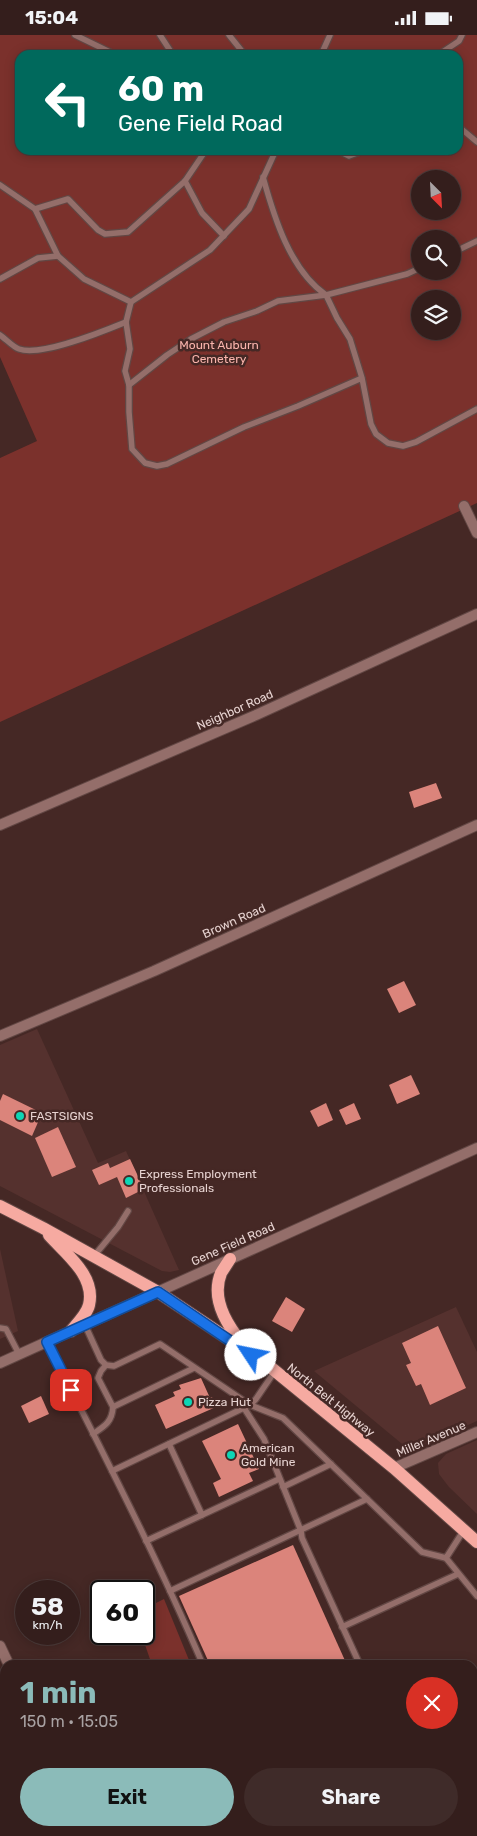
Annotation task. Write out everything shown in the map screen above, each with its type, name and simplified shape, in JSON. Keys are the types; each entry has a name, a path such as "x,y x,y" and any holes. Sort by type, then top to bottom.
{"main road":[{"name":"North Belt Highway","path":"0,1206 158,1292 275,1371 394,1469 477,1542"},
{"path":"43,1228 76,1263 84,1276 89,1291 89,1306 71,1331"},
{"path":"230,1259 221,1273 219,1299 229,1328 251,1355"}],"street":[{"path":"464,505 477,533"},
{"name":"Neighbor Road","path":"0,825 256,715 477,614"},
{"name":"Brown Road","path":"0,1036 154,971 477,825"},
{"name":"Gene Field Road","path":"0,1363 477,1148"},
{"name":"Miller Avenue","path":"394,1469 477,1433"},
{"path":"0,1646 7,1660"}],"lane":[{"path":"75,35 106,50"},
{"path":"160,35 170,50"},
{"path":"229,35 241,50"},
{"path":"323,50 330,35"},
{"path":"446,50 459,41 462,35"},
{"path":"463,130 477,142"},
{"path":"35,209 68,199 104,234 128,232 185,181 203,155"},
{"path":"274,155 249,209 224,236 210,250 131,302 126,322 130,349 125,371 129,385 132,449 145,463 157,466 244,427 362,378"},
{"path":"263,177 275,220 295,258 314,287 326,295 336,318 350,339 362,378 371,424 376,434 388,443 403,446 416,442 477,409"},
{"path":"185,181 202,213 224,236"},
{"path":"0,185 35,209 58,256 84,279 131,302"},
{"path":"461,249 477,241"},
{"path":"0,279 38,258 58,256"},
{"path":"129,385 175,349 224,322 257,311 278,301 326,295 411,272"},
{"path":"0,335 20,349 35,349 66,344 93,336 126,322"},
{"path":"94,1256 128,1211"},
{"path":"85,1325 100,1360 106,1365 114,1366 160,1344 247,1407 283,1418 422,1552 446,1558 477,1596"},
{"path":"0,1328 6,1329 19,1354"},
{"path":"47,1342 146,1541 201,1660"},
{"path":"93,1434 106,1425 112,1417 112,1407 98,1378 100,1371 106,1365"},
{"path":"112,1407 194,1367"},
{"path":"112,1471 247,1407 256,1399 275,1371"},
{"path":"247,1407 264,1439 301,1531 302,1538 358,1660"},
{"path":"169,1445 202,1515"},
{"path":"283,1487 331,1465"},
{"path":"146,1541 279,1479"},
{"path":"170,1591 367,1499"},
{"path":"446,1558 464,1530"},
{"path":"342,1627 458,1574"}],"shaded area":[{"path":"37,1029 98,1163 126,1151 179,1270 162,1271 0,1186 0,1045"},
{"path":"0,1249 18,1331 0,1339"},
{"path":"456,1307 477,1352 477,1421 416,1448 407,1448 314,1371"},
{"path":"477,1440 477,1514 449,1487 439,1474 438,1463 446,1454"}],"green space":[{"name":"Mount Auburn Cemetery","path":"0,35 477,35 477,503 0,722 0,458 37,441 0,357"},
{"path":"164,1599 189,1660 150,1660 145,1645 155,1645 155,1604"}],"building":[{"path":"436,783 442,798 414,808 409,792"},
{"path":"404,981 416,1005 399,1013 387,989"},
{"path":"411,1075 420,1094 397,1104 389,1085"},
{"name":"FASTSIGNS","path":"3,1094 42,1113 32,1136 0,1120 0,1101"},
{"path":"326,1103 333,1120 318,1127 310,1111"},
{"path":"354,1103 361,1119 346,1125 339,1110"},
{"path":"58,1127 76,1167 52,1177 35,1138"},
{"name":"Express Employment Professionals","path":"130,1159 144,1189 126,1198 117,1177 99,1185 92,1170 108,1163 110,1168"},
{"path":"286,1297 305,1309 292,1332 272,1321"},
{"path":"438,1326 466,1388 430,1405 421,1384 416,1386 406,1365 411,1363 402,1343"},
{"name":"Pizza Hut","path":"201,1378 216,1407 166,1429 155,1405 175,1396 173,1392 181,1389 179,1385"},
{"path":"41,1396 49,1414 29,1423 21,1406"},
{"name":"American Gold Mine","path":"238,1424 259,1469 249,1473 253,1481 219,1497 213,1483 221,1479 202,1441"},
{"path":"293,1545 345,1660 208,1660 179,1596"}],"place":[{"name":"FASTSIGNS","path":"20,1116"},
{"name":"Express Employment Professionals","path":"129,1181"},
{"name":"Pizza Hut","path":"188,1402"},
{"name":"American Gold Mine","path":"231,1455"}],"route":[{"path":"71,1390 47,1342 158,1292 251,1355"}]}
